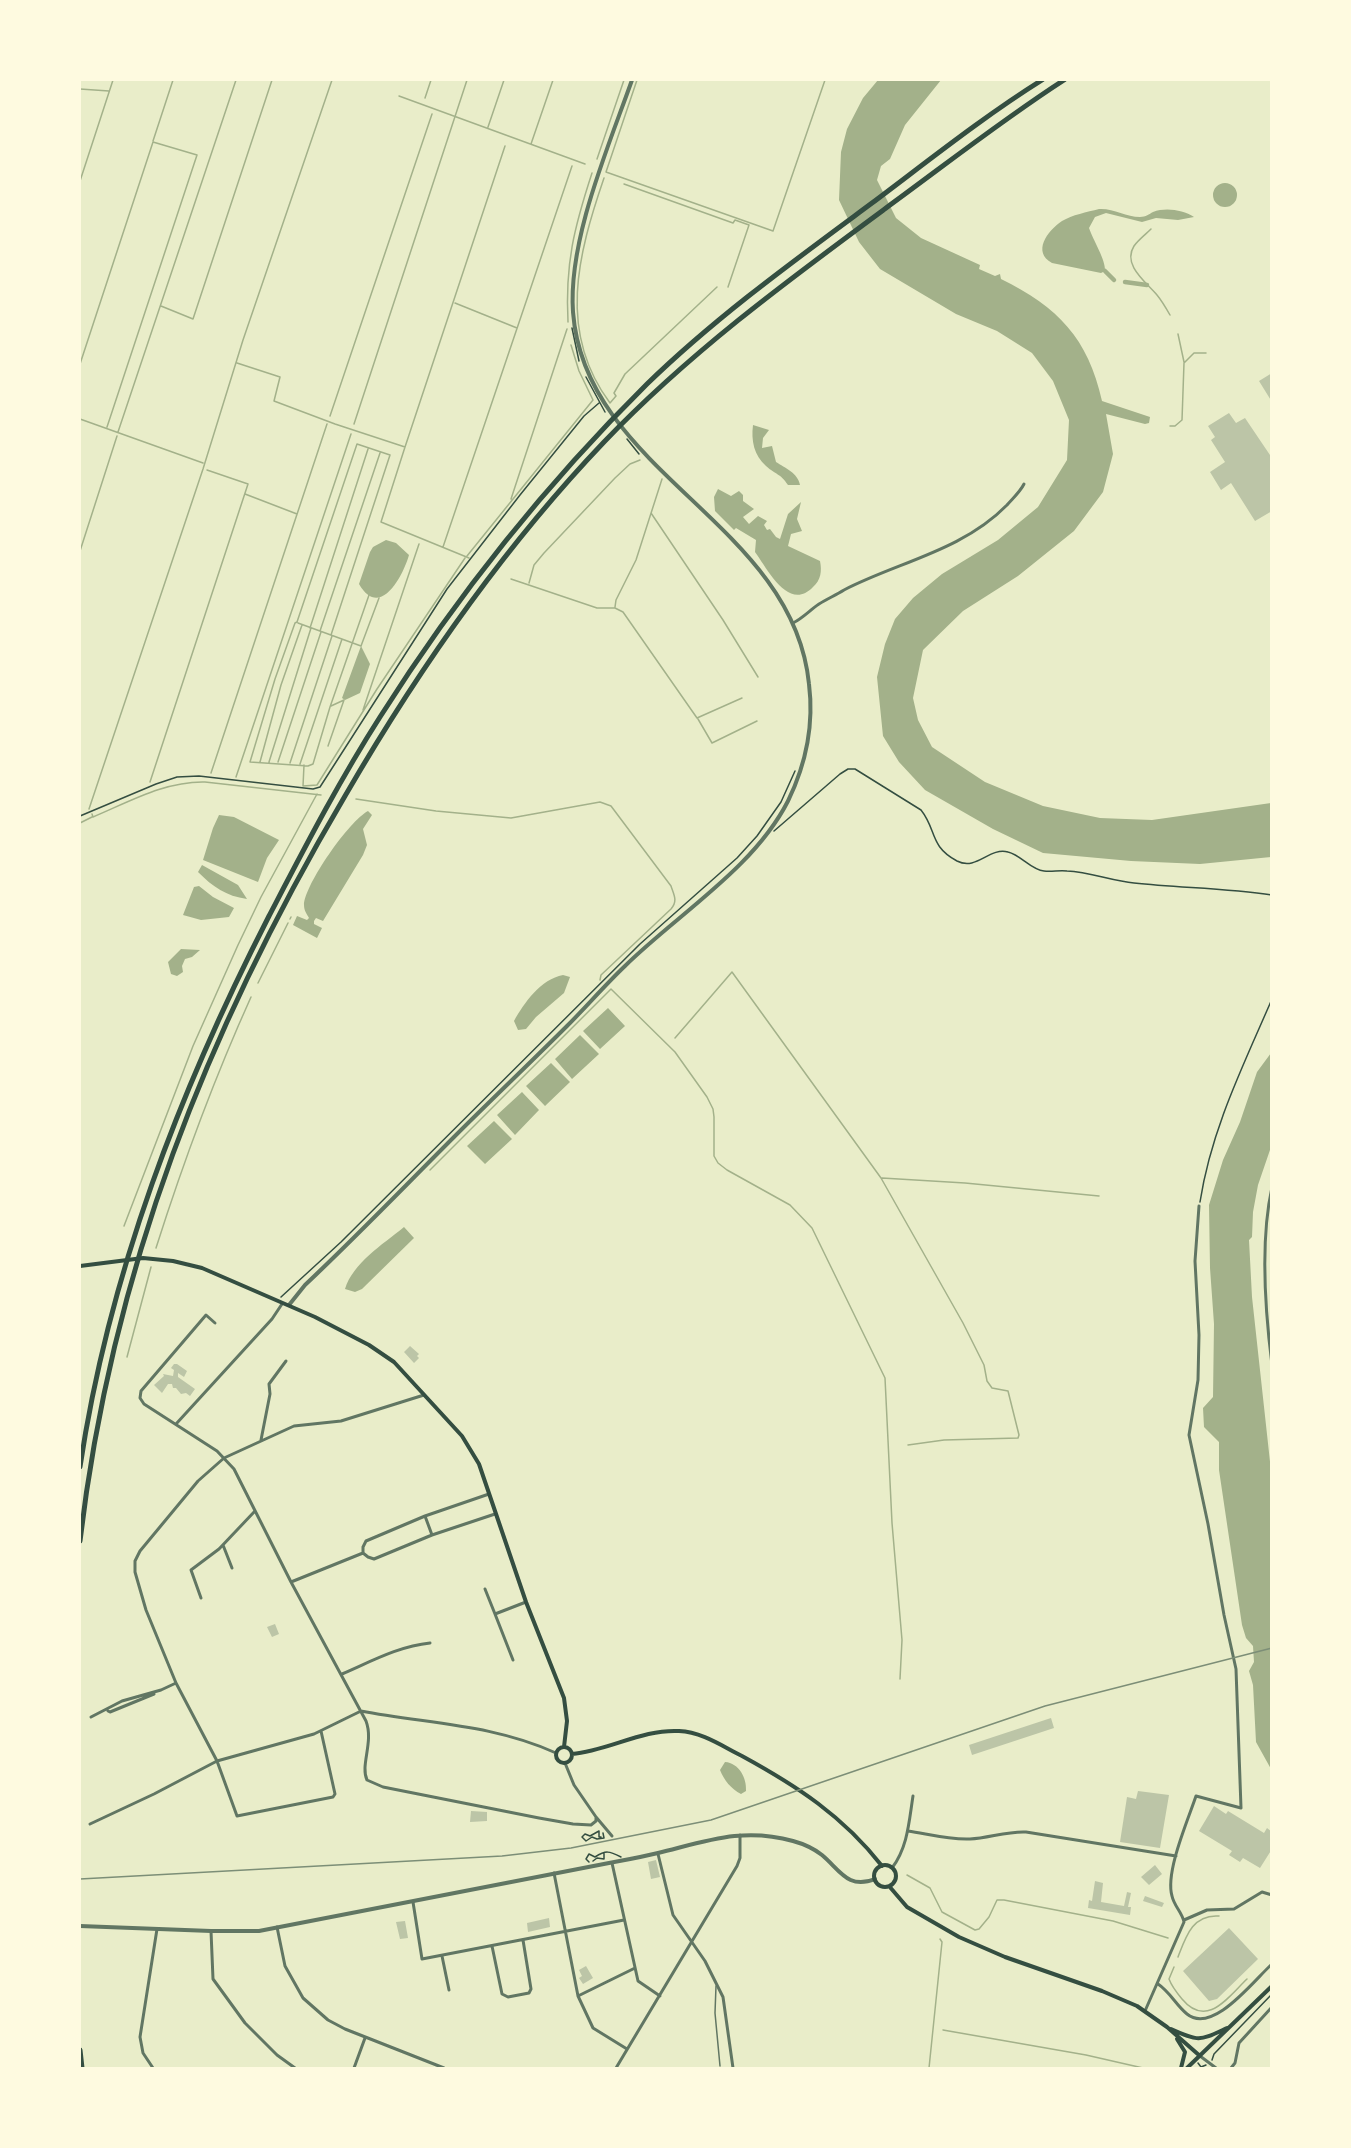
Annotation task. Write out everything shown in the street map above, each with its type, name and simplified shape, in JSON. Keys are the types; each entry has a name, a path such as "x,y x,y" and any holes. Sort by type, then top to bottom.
{"highway":[{"path":"80,1467 104,1343 125,1264 166,1144 237,980 307,843 356,757 406,677 471,586 533,509 599,433 650,381 721,319 971,129 1042,80"},
{"path":"80,1541 99,1419 116,1337 134,1267 169,1160 206,1066 267,938 329,822 389,722 518,539 606,440 675,373 745,314 987,132 1064,80"},
{"path":"80,2050 82,2068"}],"main road":[{"path":"80,1266 135,1258 173,1261 202,1268 281,1301 394,1362 469,1446 479,1464 526,1602 564,1698 567,1721 564,1748"},
{"path":"572,1754 601,1750 657,1732 678,1731 707,1738 778,1776 811,1797 860,1839 882,1866"},
{"path":"564,1748 572,1754 570,1760 565,1763 558,1761 556,1754 559,1749 564,1748"},
{"path":"889,1886 896,1877 892,1868 882,1866 876,1871 875,1879 880,1885 889,1886 907,1907 959,1937 1005,1957 1102,1991 1145,2011 1200,2056"},
{"path":"1187,2068 1272,1986"},
{"path":"1167,2027 1194,2039 1200,2039 1231,2026"},
{"path":"1167,2027 1185,2052 1181,2068"}],"street":[{"path":"289,1305 305,1285 569,1024 622,968 734,869 767,833 786,805 796,781 809,733 811,695 802,646 793,623 772,585 754,561 629,437 603,401 583,357 573,314 577,254 589,208 632,80"},
{"path":"793,623 819,604 846,589 941,549 973,532 1003,509 1024,484"},
{"path":"1272,1187 1266,1229 1267,1308 1272,1365"},
{"path":"1184,1920 1171,1896 1176,1856 1197,1796 1241,1808 1236,1669 1189,1435 1198,1380 1199,1335 1195,1262 1199,1206"},
{"path":"1266,1229 1272,1230"},
{"path":"176,1424 272,1319 281,1301"},
{"path":"215,1323 206,1316 139,1396 144,1404 224,1458 234,1469 291,1582 361,1711 370,1734 364,1773 367,1780 371,1784 573,1824 589,1826 595,1817"},
{"path":"261,1440 270,1394 269,1384 280,1372 285,1361"},
{"path":"321,1731 335,1794 333,1797 237,1816 217,1761 176,1683 146,1610 136,1576 135,1561 140,1551 198,1481 224,1458 294,1426 341,1421 424,1395"},
{"path":"363,1553 366,1541 425,1516 489,1494"},
{"path":"201,1598 191,1570 223,1545 255,1511"},
{"path":"363,1553 374,1559 432,1535 495,1514"},
{"path":"425,1516 432,1535"},
{"path":"223,1545 232,1568"},
{"path":"291,1582 363,1553"},
{"path":"485,1589 513,1659"},
{"path":"495,1614 526,1602"},
{"path":"342,1674 400,1649 415,1644 430,1643"},
{"path":"107,1710 110,1712 118,1710 176,1683"},
{"path":"91,1717 122,1701 161,1690"},
{"path":"90,1824 217,1761 321,1731 361,1711 491,1731 524,1740 556,1754"},
{"path":"565,1763 574,1785 595,1817 612,1836"},
{"path":"892,1868 902,1854 913,1796"},
{"path":"908,1831 962,1839 1007,1832 1026,1832 1176,1856"},
{"path":"616,2068 737,1866 740,1858 740,1835"},
{"path":"80,1926 253,1931 612,1863 709,1839 740,1835 773,1836 802,1844 820,1854 850,1880 861,1883 875,1879"},
{"path":"657,1853 673,1916 693,1941 725,2001 733,2068"},
{"path":"612,1863 639,1982 660,1996"},
{"path":"554,1874 578,1996 595,2030 627,2049"},
{"path":"1145,2011 1184,1920 1207,1910 1233,1910 1262,1892 1272,1895"},
{"path":"412,1902 422,1959 624,1920"},
{"path":"278,1927 285,1966 303,1998 328,2020 365,2038 444,2068"},
{"path":"153,2068 142,2053 140,2037 157,1929"},
{"path":"211,1931 213,1979 246,2023 278,2055 295,2068"},
{"path":"492,1946 502,1994 508,1997 529,1993 531,1989 522,1940"},
{"path":"442,1955 449,1990"},
{"path":"1158,1984 1166,1989 1188,2014 1207,2019 1219,2014 1272,1964"},
{"path":"578,1996 635,1968"},
{"path":"1231,2068 1235,2063 1239,2043 1272,2007"},
{"path":"354,2068 365,2038"},
{"path":"1200,2056 1216,2068"}],"lane":[{"path":"715,1979 720,2066"}],"path":[{"path":"571,321 581,365"},
{"path":"584,373 606,412"},
{"path":"80,816 177,777 199,776 313,789 320,787 447,589 584,416 599,403"},
{"path":"624,436 644,458"},
{"path":"767,833 775,831 840,774 848,769 855,769 921,810 928,819 930,831 939,846 946,854 969,865 996,852 1007,852 1043,872 1067,870 1119,882 1272,895"},
{"path":"281,1301 640,944 737,858 757,836 781,802 795,771"},
{"path":"1199,1206 1207,1164 1226,1103 1272,999"},
{"path":"599,1831 599,1838 603,1838 597,1839 592,1837 586,1841 582,1837 585,1834 590,1836 599,1831"},
{"path":"604,1853 602,1860 594,1858 590,1862 586,1859 589,1854 595,1857 607,1851 627,1860"},
{"path":"1209,2063 1214,2054 1272,1994"}],"shaded area":[{"path":"878,80 941,80 905,125 890,159 881,166 877,180 896,218 921,238 980,265 979,269 995,276 1000,274 1001,279 1039,301 1068,327 1079,342 1096,379 1102,401 1150,417 1149,423 1145,424 1106,414 1113,454 1103,492 1074,531 1018,576 963,611 923,650 913,698 918,720 932,747 985,782 1043,806 1100,818 1152,820 1271,803 1271,857 1200,864 1131,861 1043,853 993,829 925,790 899,762 883,736 877,677 885,644 895,619 913,598 942,574 998,540 1038,507 1067,460 1069,420 1053,381 1032,353 997,331 956,314 880,269 859,242 839,200 841,152 847,129 863,98"},
{"path":"1225,183 1230,184 1236,190 1236,200 1230,206 1225,207 1220,206 1214,200 1213,195 1214,190 1220,184"},
{"path":"1099,209 1140,217 1158,210 1169,210 1180,211 1194,217 1178,220 1156,218 1142,222 1106,213 1095,217 1089,228 1105,266 1105,271 1101,273 1052,263 1046,258 1042,248 1047,236 1056,225 1070,217"},
{"path":"753,425 769,430 763,438 762,448 772,446 776,462 794,474 800,485 788,485 783,478 762,462 754,447"},
{"path":"718,489 731,496 739,491 743,495 743,501 754,509 743,517 749,524 758,516 767,521 764,525 767,530 770,529 780,539 788,514 801,502 797,519 802,531 791,534 788,546 820,561 820,575 813,587 796,595 780,586 755,552 756,540 736,528 734,530 715,511 714,497"},
{"path":"386,540 396,543 409,555 402,573 390,591 375,598 367,594 359,584 373,547"},
{"path":"361,646 370,664 360,693 345,700 342,698"},
{"path":"368,811 372,815 363,829 367,845 363,855 323,921 316,918 314,921 314,924 322,928 317,938 293,925 297,916 307,920 309,918 304,905 312,883 329,854 350,827"},
{"path":"219,815 234,817 279,840 267,858 258,882 203,860"},
{"path":"202,865 238,885 247,899 233,896 215,886 198,872"},
{"path":"199,886 213,897 234,908 229,917 201,920 183,915 194,887"},
{"path":"181,949 200,950 192,957 185,959 182,966 183,972 177,976 171,974 168,962"},
{"path":"563,975 570,977 564,993 536,1017 526,1029 518,1030 514,1021 528,1000 547,981"},
{"path":"608,1008 625,1026 600,1049 583,1031"},
{"path":"580,1035 599,1054 572,1079 555,1059"},
{"path":"1271,1053 1271,1147 1258,1185 1253,1212 1252,1237 1249,1240 1252,1297 1272,1480 1271,1769 1256,1742 1253,1685 1249,1671 1254,1662 1253,1646 1246,1638 1242,1625 1219,1470 1219,1442 1204,1427 1203,1408 1213,1397 1214,1324 1209,1205 1223,1160 1240,1122 1257,1072"},
{"path":"551,1063 570,1082 545,1106 526,1086"},
{"path":"522,1092 539,1110 515,1135 497,1115"},
{"path":"494,1121 512,1139 485,1164 467,1146"},
{"path":"404,1227 414,1238 362,1289 355,1292 345,1289 361,1263"},
{"path":"725,1762 734,1765 741,1772 746,1791 741,1794 726,1781 720,1770"}],"building":[{"path":"1272,373 1272,402 1259,381"},
{"path":"1229,413 1236,423 1245,418 1272,458 1272,511 1255,521 1231,483 1221,490 1210,472 1225,462 1211,440 1215,437 1208,426"},
{"path":"410,1346 419,1354 417,1356 419,1358 414,1363 404,1352"},
{"path":"174,1364 187,1371 184,1377 178,1373 178,1377 195,1389 190,1396 186,1393 181,1394 173,1388 172,1384 168,1384 162,1393 154,1385 164,1376 163,1374 173,1376 174,1370 171,1368"},
{"path":"275,1624 279,1634 272,1637 267,1627"},
{"path":"1051,1718 1054,1728 972,1755 969,1745"},
{"path":"1138,1791 1169,1795 1160,1848 1120,1842 1127,1797 1136,1799"},
{"path":"1214,1806 1226,1814 1228,1811 1264,1833 1267,1828 1272,1832 1272,1849 1260,1868 1243,1858 1240,1862 1229,1855 1232,1851 1199,1831"},
{"path":"471,1811 487,1812 487,1821 470,1822"},
{"path":"656,1860 660,1877 651,1879 648,1862"},
{"path":"1155,1865 1162,1874 1149,1885 1141,1877"},
{"path":"1095,1881 1103,1883 1101,1902 1124,1906 1127,1892 1131,1893 1128,1907 1131,1907 1130,1915 1088,1908 1089,1900 1092,1901"},
{"path":"1145,1896 1164,1903 1162,1907 1143,1901"},
{"path":"549,1918 550,1927 528,1932 527,1923"},
{"path":"405,1921 408,1938 400,1939 396,1922"},
{"path":"1229,1928 1258,1959 1217,1999 1209,2001 1183,1971"},
{"path":"586,1966 593,1978 583,1984 579,1978 582,1976 579,1970"}],"waterway":[{"path":"80,181 113,80"},
{"path":"153,141 173,80"},
{"path":"118,432 236,80"},
{"path":"161,306 193,319 272,80"},
{"path":"89,809 203,469 243,340 332,80"},
{"path":"425,98 431,80"},
{"path":"354,424 467,80"},
{"path":"488,127 504,80"},
{"path":"531,144 553,80"},
{"path":"597,159 624,80"},
{"path":"637,80 606,172 773,231 825,80"},
{"path":"80,89 109,91"},
{"path":"399,96 585,164"},
{"path":"330,416 432,114"},
{"path":"80,364 153,142 197,155 107,427"},
{"path":"405,447 505,146"},
{"path":"443,547 572,166"},
{"path":"568,322 567,301 572,246 592,173"},
{"path":"604,178 580,264 577,292 578,321 583,349 593,376 610,403 616,396 614,393 625,374 717,287"},
{"path":"624,184 733,223 735,220 749,225 728,287"},
{"path":"1151,229 1134,246 1131,260 1137,273 1159,297 1170,315"},
{"path":"1105,271 1114,280"},
{"path":"1125,282 1147,285"},
{"path":"455,303 517,328"},
{"path":"511,499 567,329"},
{"path":"1178,334 1184,362"},
{"path":"467,556 593,400 579,371 571,345"},
{"path":"1170,426 1175,426 1182,420 1184,363 1194,353 1206,353"},
{"path":"237,363 280,377 274,401 405,447 381,522 469,558"},
{"path":"80,419 203,463"},
{"path":"211,773 327,424"},
{"path":"236,777 351,434"},
{"path":"80,551 117,436"},
{"path":"331,635 390,455 357,444 297,622 275,679 250,762 308,766 313,764 369,595"},
{"path":"310,628 368,449"},
{"path":"320,631 380,453"},
{"path":"529,583 534,565 544,553 615,478 630,464 640,460"},
{"path":"150,782 248,484 207,470"},
{"path":"615,607 616,600 636,560 662,479"},
{"path":"245,494 297,514"},
{"path":"651,513 723,620 758,677"},
{"path":"363,710 419,544"},
{"path":"304,765 303,786 317,785 377,689 465,558"},
{"path":"511,579 597,608 615,608 623,612 697,718 742,698"},
{"path":"298,623 361,646 379,598"},
{"path":"260,762 281,685 302,625"},
{"path":"269,762 311,628"},
{"path":"278,762 321,632"},
{"path":"290,763 332,636"},
{"path":"300,764 342,639"},
{"path":"328,746 344,700 331,706"},
{"path":"698,719 712,743 757,721"},
{"path":"92,814 93,817 161,789 190,783 205,782 321,795"},
{"path":"124,1226 193,1046 238,945 261,897 317,794"},
{"path":"356,799 436,811 511,818 600,802 611,806 671,886 675,901 671,909 601,975 600,980"},
{"path":"80,823 92,817"},
{"path":"258,983 288,923"},
{"path":"675,1038 732,972 881,1178 963,1323 984,1365 987,1381 992,1388 1008,1391 1018,1438 944,1440 908,1445"},
{"path":"430,1170 611,989 675,1052 713,1109 714,1156 718,1163 790,1205 812,1228 885,1378 892,1523 902,1640 900,1679"},
{"path":"156,1248 200,1121 251,997"},
{"path":"882,1178 965,1183 1099,1196"},
{"path":"127,1357 151,1267"},
{"path":"907,1875 930,1888 942,1912 975,1930 979,1929 989,1917 997,1900 1004,1900 1113,1921 1168,1938"},
{"path":"1178,1957 1192,1928 1203,1919 1219,1916"},
{"path":"929,2068 942,1942 940,1939"},
{"path":"1174,1967 1169,1979 1173,1987 1182,1999 1200,2011 1209,2011 1217,2007 1247,1979"},
{"path":"943,2030 1086,2055 1143,2068"}],"railway":[{"path":"80,1879 502,1856 571,1848 711,1820 1045,1706 1272,1648"}]}
